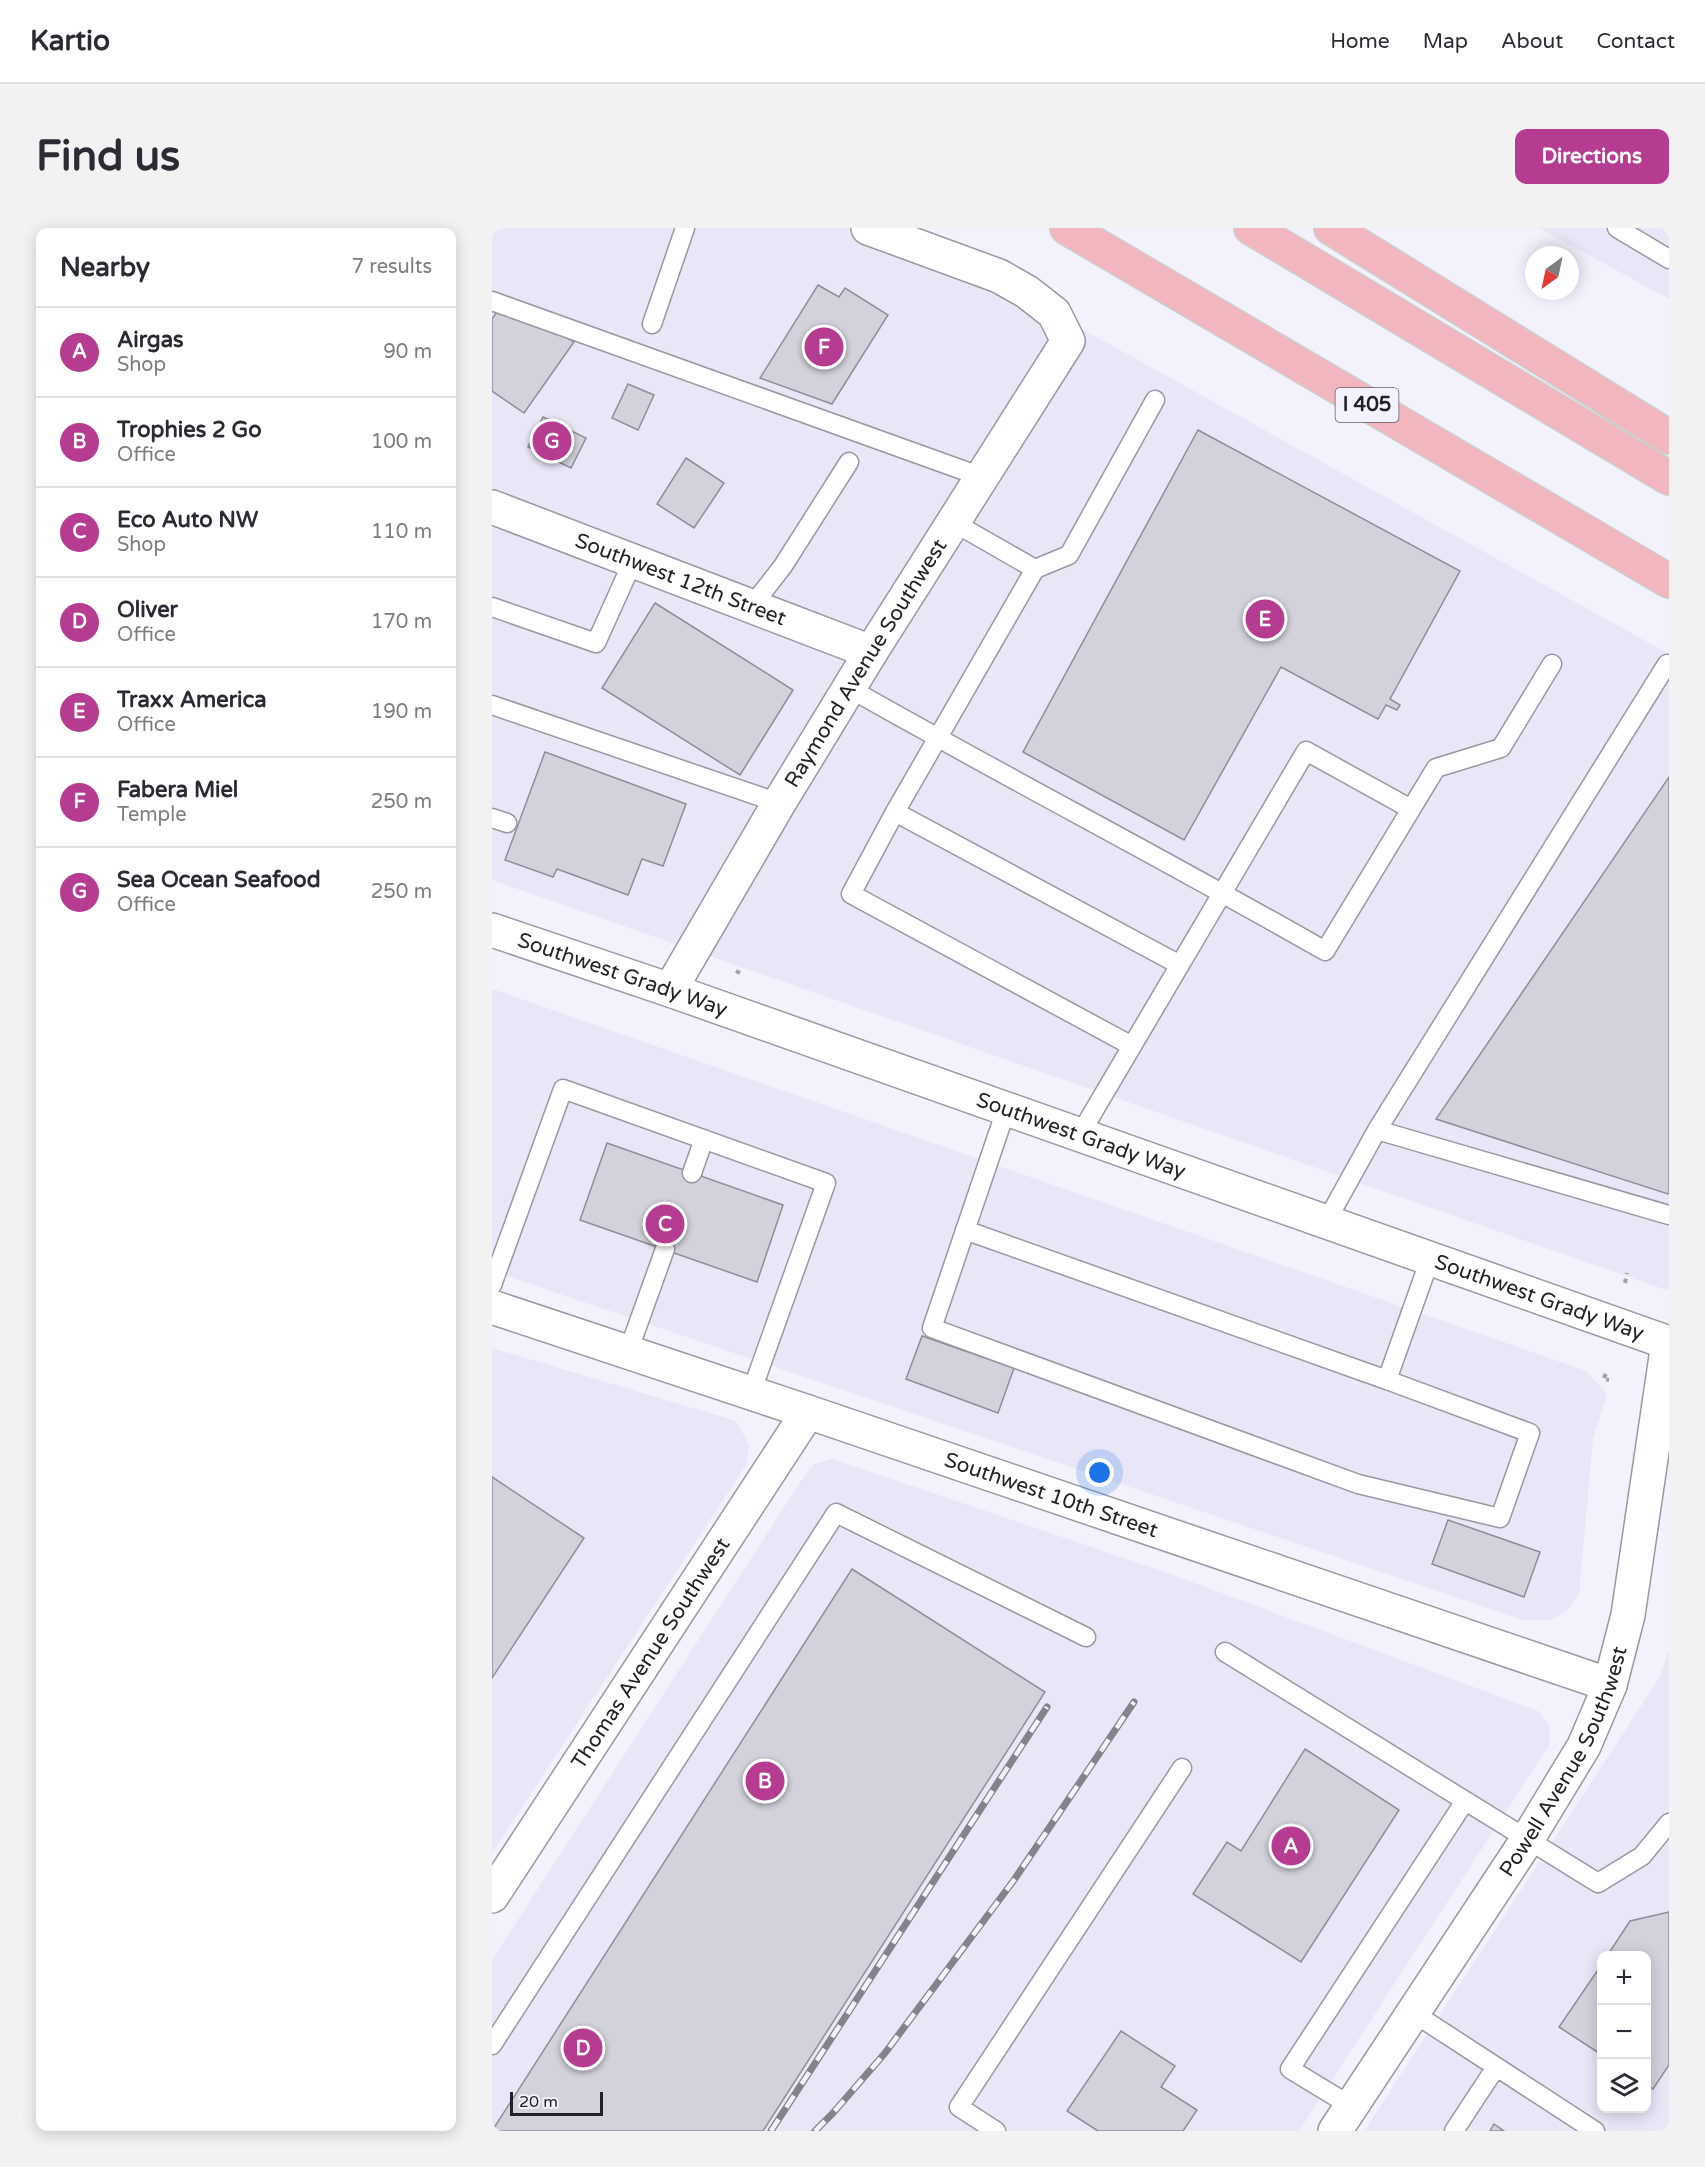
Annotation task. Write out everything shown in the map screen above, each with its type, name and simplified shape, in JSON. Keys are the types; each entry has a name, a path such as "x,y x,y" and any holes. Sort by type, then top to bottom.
{"highway":[{"name":"I 405","path":"1066,228 1669,581"},
{"path":"1251,228 1669,478"},
{"path":"1331,228 1669,437"}],"street":[{"name":"Raymond Avenue Southwest","path":"670,990 779,803 871,652 1068,341 1053,313 1028,292 999,276 868,228"},
{"name":"Southwest 12th Street","path":"492,507 871,652"},
{"name":"Southwest Grady Way","path":"492,930 670,990 1669,1342"},
{"name":"Southwest 10th Street","path":"492,1307 1610,1685"},
{"name":"Powell Avenue Southwest","path":"1343,2119 1527,1840 1584,1746 1610,1685 1628,1615 1669,1342"},
{"name":"Thomas Avenue Southwest","path":"492,1896 808,1412"}],"lane":[{"path":"652,324 685,228"},
{"path":"1617,228 1636,233 1669,259"},
{"path":"492,300 982,477"},
{"path":"1132,1046 852,894 895,812 1035,569 1069,555 1155,400"},
{"path":"751,606 783,566 849,462"},
{"path":"953,522 1035,569"},
{"path":"492,607 596,643 633,561"},
{"path":"849,688 1223,892 1325,951 1436,768 1501,748 1551,664"},
{"path":"1326,1222 1377,1130 1667,664 1669,665"},
{"path":"492,705 779,803"},
{"path":"1079,1136 1306,751 1411,809"},
{"path":"895,812 1180,965"},
{"path":"492,1285 562,1089 826,1183 751,1393"},
{"path":"965,1230 1530,1433 1500,1518 1358,1484 932,1328 965,1230 1006,1110"},
{"path":"1377,1130 1669,1215"},
{"path":"692,1173 704,1139"},
{"path":"628,1352 665,1249"},
{"path":"1387,1380 1430,1259"},
{"path":"492,2044 836,1513 1086,1637"},
{"path":"1225,1652 1598,1883 1642,1856 1669,1823"},
{"path":"996,2131 959,2107 1182,1767"},
{"path":"1343,2119 1290,2069 1465,1801"},
{"path":"1412,2012 1595,2131"},
{"path":"1454,2131 1496,2067"}],"path":[{"path":"736,971 744,975"},
{"path":"1625,1283 1627,1273"},
{"path":"1606,1374 1603,1379 1610,1380"}],"shaded area":[{"path":"492,228 899,228 1669,654 1669,1291 492,880"},
{"path":"1539,228 1669,228 1669,299 1579,250 1579,246 1572,246"},
{"path":"492,989 1586,1371 1607,1394 1593,1439 1579,1594 1568,1609 1552,1620 1523,1620 492,1271"},
{"path":"492,1348 736,1421 749,1445 746,1465 492,1853"},
{"path":"832,1459 1165,1572 1538,1711 1550,1727 1549,1745 1299,2131 492,2131 492,1960 801,1481 814,1464"},
{"path":"1669,1651 1669,2131 1364,2131 1658,1680"}],"building":[{"path":"818,285 839,297 845,288 888,315 832,404 760,378"},
{"path":"496,313 558,332 574,342 524,413 492,391 492,319"},
{"path":"628,384 654,395 638,430 612,418"},
{"path":"543,417 586,438 571,468 528,447"},
{"path":"1198,430 1460,571 1390,699 1400,705 1397,710 1386,705 1378,719 1281,667 1184,840 1023,752"},
{"path":"686,458 724,483 694,528 657,504"},
{"path":"655,603 793,690 740,775 602,688"},
{"path":"545,752 686,804 663,866 642,859 628,895 557,869 553,877 505,860"},
{"path":"1669,777 1669,1193 1668,1194 1436,1119"},
{"path":"607,1143 783,1205 757,1282 580,1220"},
{"path":"922,1336 1014,1368 998,1413 906,1379"},
{"path":"492,1477 584,1538 492,1678"},
{"path":"1448,1520 1540,1552 1524,1597 1432,1564"},
{"path":"852,1569 1045,1692 763,2131 492,2131"},
{"path":"1305,1749 1399,1810 1301,1962 1193,1894 1227,1842 1241,1851"},
{"path":"1669,1912 1669,2065 1653,2089 1651,2088 1651,1951 1610,1951 1630,1921"},
{"path":"1597,1971 1597,2052 1559,2027"},
{"path":"1121,2031 1175,2066 1161,2087 1197,2110 1183,2131 1098,2131 1067,2111"},
{"path":"1494,2124 1504,2131 1490,2131"}],"railway":[{"path":"815,2131 885,2053 1014,1880 1134,1702"},
{"path":"771,2131 1047,1707"}],"place":[{"name":"Fabera Miel","path":"824,347"},
{"name":"Sea Ocean Seafood","path":"552,441"},
{"name":"Traxx America","path":"1265,619"},
{"name":"Eco Auto NW","path":"665,1224"},
{"name":"Trophies 2 Go","path":"765,1781"},
{"name":"Airgas","path":"1291,1846"},
{"name":"Oliver","path":"583,2048"}]}
